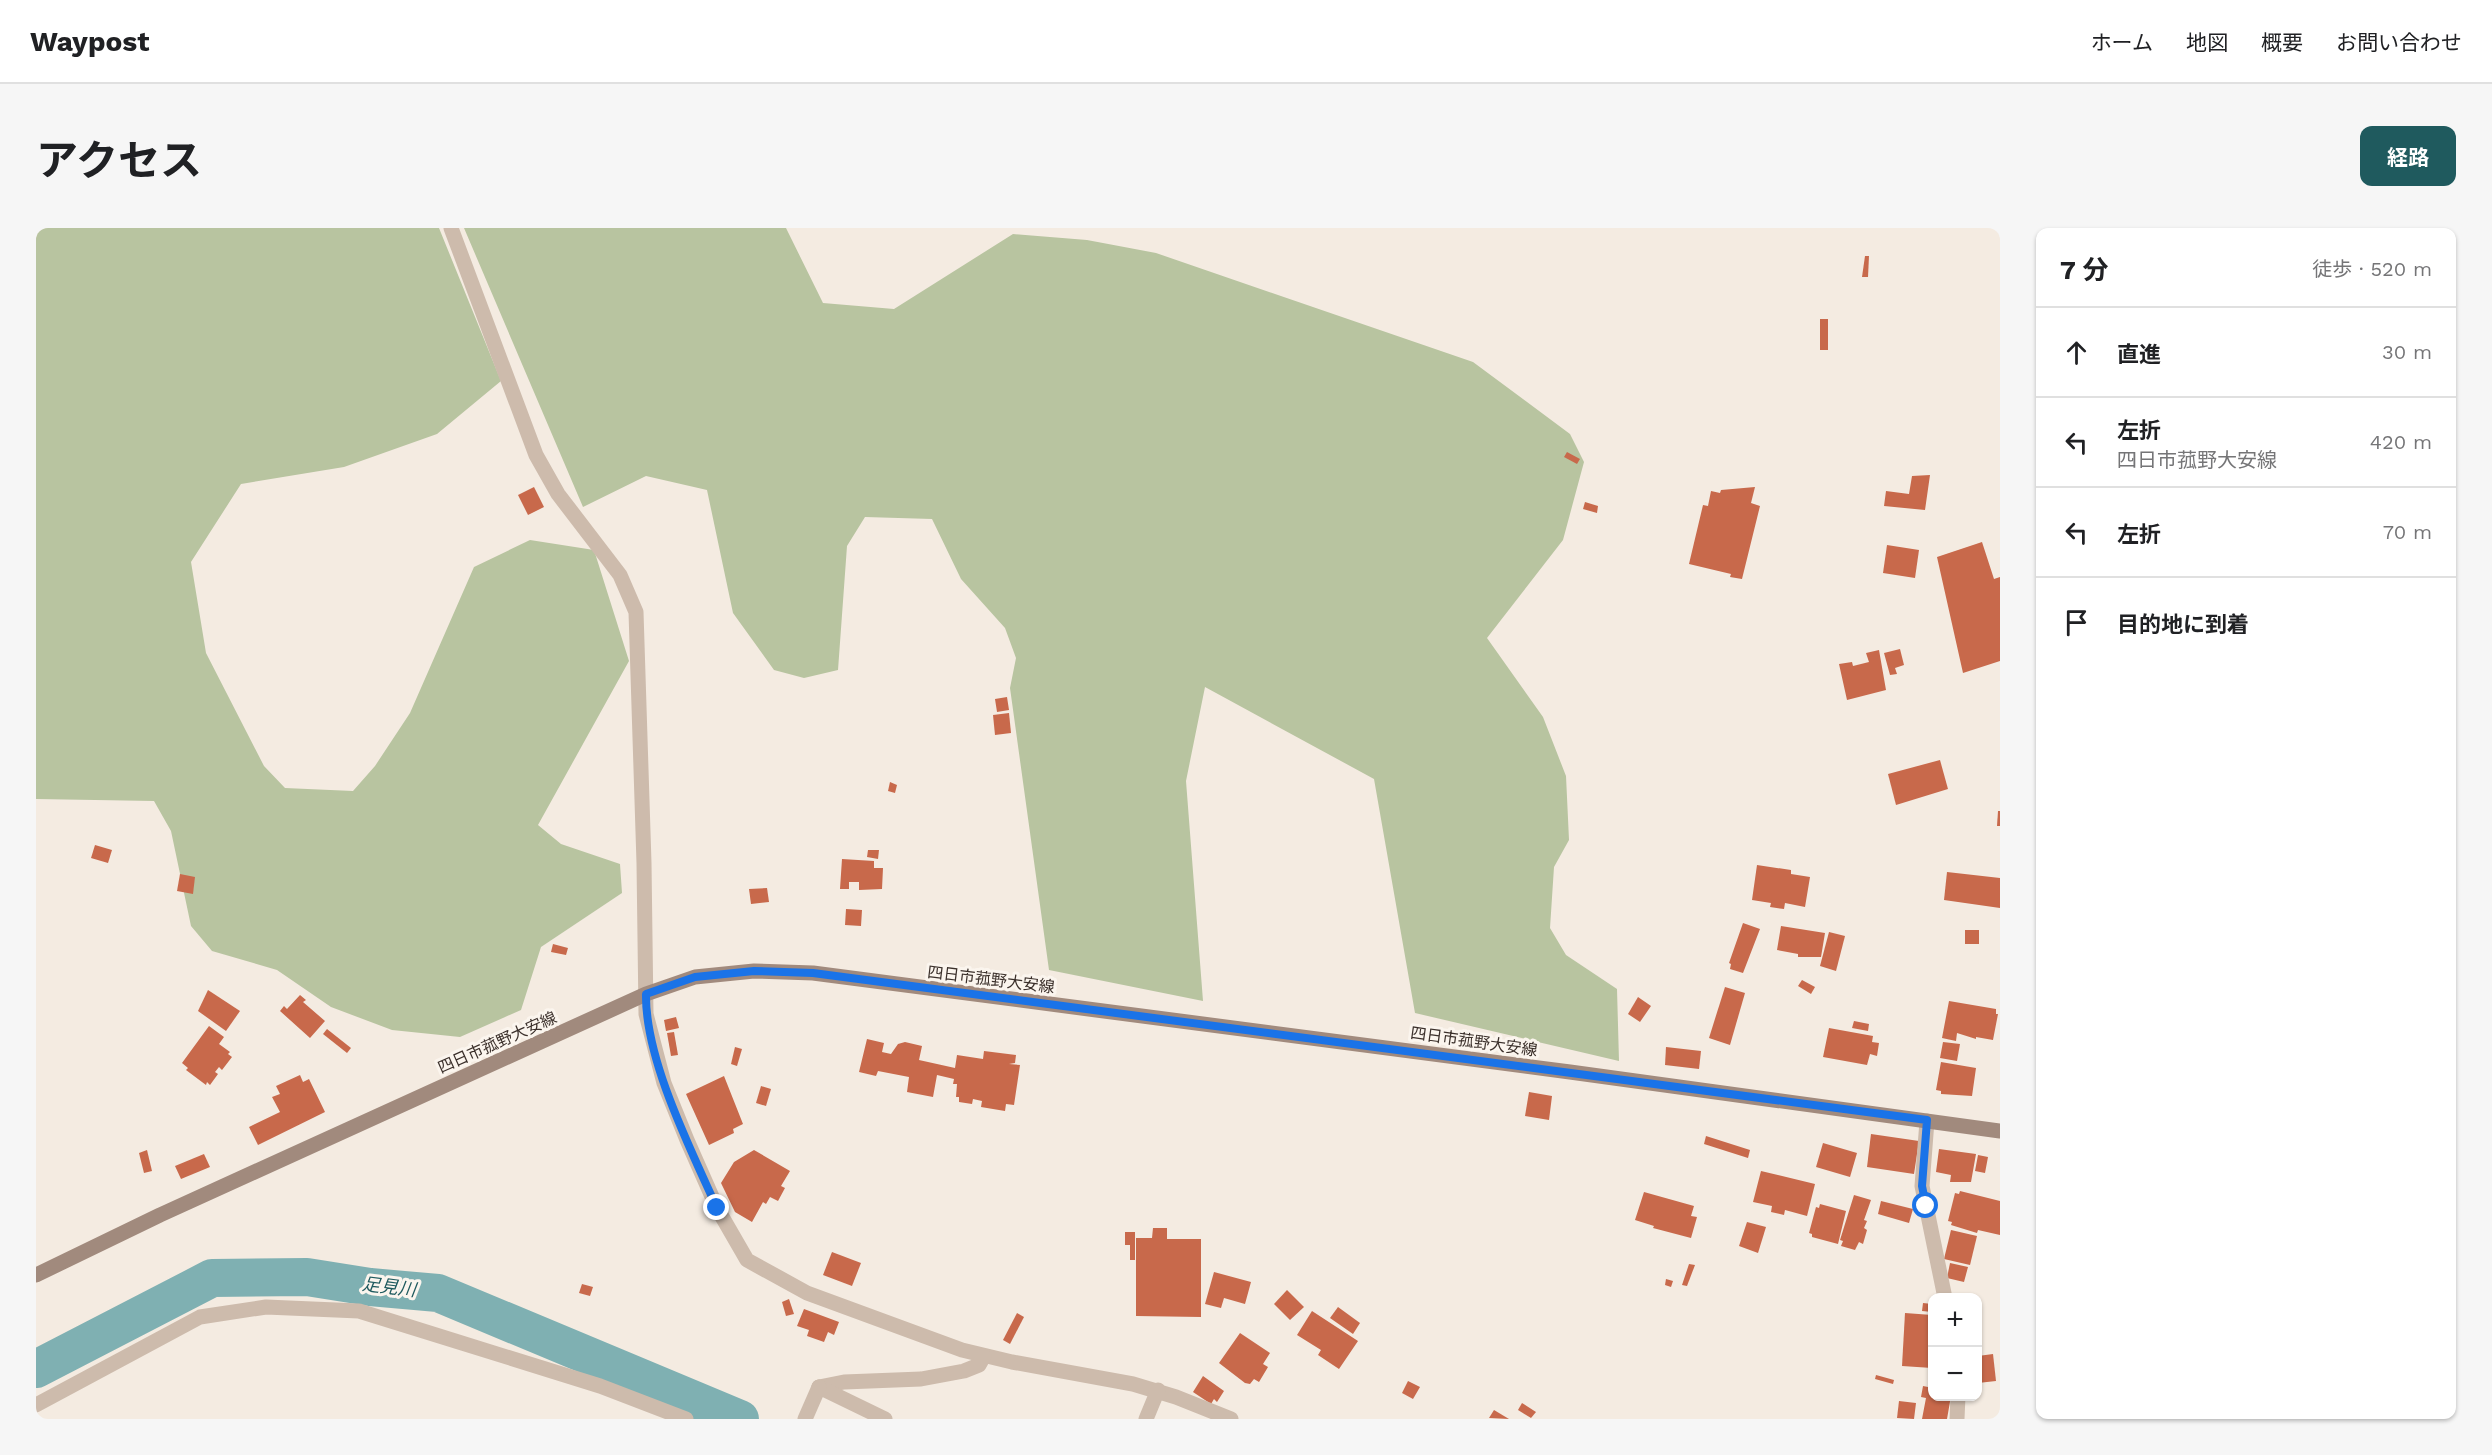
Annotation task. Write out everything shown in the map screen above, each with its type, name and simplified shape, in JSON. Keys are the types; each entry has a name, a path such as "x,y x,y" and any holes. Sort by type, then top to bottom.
{"main road":[{"name":"四日市菰野大安線","path":"36,1275 160,1215 646,994 695,977 754,971 813,973 2000,1131"}],"street":[{"path":"450,228 536,455 558,495 620,576 636,612 646,1014 664,1083 717,1208 747,1260 771,1275 822,1299 984,1356 1158,1390 1231,1419"},
{"path":"1927,1120 1922,1186 1944,1293"},
{"path":"36,1405 200,1317 266,1307 359,1311 600,1386 686,1419"},
{"path":"819,1387 843,1382 921,1379 964,1371 979,1365 984,1356"},
{"path":"805,1419 819,1387"},
{"path":"819,1387 885,1419"},
{"path":"1146,1419 1158,1390"},
{"path":"1957,1419 1958,1401"}],"green space":[{"path":"36,228 439,228 501,381 437,434 344,467 241,484 191,562 206,653 264,766 285,788 353,791 375,766 410,713 474,567 530,540 594,550 629,661 538,825 561,844 620,864 622,893 541,947 521,1010 460,1037 392,1030 331,1007 277,970 212,951 191,926 171,831 154,801 36,799"},
{"path":"464,228 786,228 823,303 894,309 1013,234 1087,240 1156,253 1473,362 1570,434 1584,462 1563,540 1487,638 1543,717 1566,776 1569,840 1554,867 1550,928 1566,955 1617,989 1619,1061 1415,1013 1374,779 1205,687 1186,781 1203,1001 1049,970 1010,688 1016,658 1005,628 961,579 932,519 865,517 847,546 838,670 804,678 774,670 733,613 707,490 646,476 583,507"}],"building":[{"path":"1865,256 1869,256 1868,277 1862,277"},
{"path":"1820,319 1828,319 1828,350 1820,350"},
{"path":"1567,452 1580,459 1577,464 1564,457"},
{"path":"1930,475 1925,510 1884,506 1886,491 1909,494 1912,476"},
{"path":"534,487 544,507 528,515 518,495"},
{"path":"1755,487 1751,503 1760,506 1742,579 1730,577 1731,574 1689,564 1703,505 1708,506 1711,491 1720,493 1721,490"},
{"path":"1585,502 1598,506 1597,513 1583,509"},
{"path":"1982,542 1994,579 2000,577 2000,661 1963,673 1937,557"},
{"path":"1887,545 1919,550 1915,578 1883,573"},
{"path":"1900,649 1904,665 1895,668 1897,674 1890,675 1884,653"},
{"path":"1879,650 1886,690 1847,700 1839,664 1852,662 1853,666 1869,662 1866,653"},
{"path":"1007,697 1009,710 997,712 995,699"},
{"path":"1009,713 1011,733 995,735 993,715"},
{"path":"1940,760 1948,789 1896,805 1888,774"},
{"path":"890,782 897,785 895,793 888,791"},
{"path":"1998,811 2000,811 2000,826 1997,826"},
{"path":"95,845 112,850 108,863 91,858"},
{"path":"868,850 879,850 878,859 867,857"},
{"path":"842,859 874,861 874,868 883,868 882,889 859,890 859,882 849,882 849,889 840,889"},
{"path":"1757,865 1791,870 1791,874 1810,877 1805,907 1785,903 1784,909 1770,907 1771,903 1752,900"},
{"path":"1947,872 2000,878 2000,908 1944,900"},
{"path":"180,874 195,877 193,894 177,891"},
{"path":"767,888 769,902 751,904 749,889"},
{"path":"846,909 862,910 861,926 845,925"},
{"path":"1743,923 1760,929 1743,973 1730,969 1731,964 1729,963"},
{"path":"1781,926 1825,933 1821,957 1798,957 1798,954 1777,950"},
{"path":"1965,930 1979,930 1979,944 1965,944"},
{"path":"1829,932 1845,936 1836,971 1820,966"},
{"path":"553,944 568,948 566,955 551,952"},
{"path":"1802,980 1815,987 1811,994 1798,986"},
{"path":"1725,987 1745,993 1730,1045 1709,1038"},
{"path":"208,990 240,1011 226,1031 198,1011"},
{"path":"300,995 306,1000 303,1002 325,1021 310,1038 280,1011 284,1006 287,1009"},
{"path":"1638,997 1651,1006 1640,1022 1628,1014"},
{"path":"1949,1001 1996,1009 1996,1014 1998,1014 1993,1040 1976,1037 1976,1039 1957,1033 1956,1041 1942,1038"},
{"path":"676,1017 679,1028 666,1031 664,1020"},
{"path":"1854,1021 1869,1024 1868,1031 1852,1028"},
{"path":"209,1026 224,1037 219,1044 230,1052 228,1054 232,1057 222,1070 219,1067 215,1072 218,1074 210,1085 207,1082 206,1085 186,1070 188,1068 182,1063"},
{"path":"1829,1028 1873,1036 1872,1042 1879,1043 1877,1056 1870,1054 1867,1065 1823,1057"},
{"path":"327,1029 351,1048 347,1053 323,1034"},
{"path":"674,1032 678,1055 671,1056 667,1033"},
{"path":"867,1039 884,1043 882,1052 891,1054 898,1044 905,1042 922,1046 919,1060 955,1068 957,1055 983,1059 984,1051 1016,1055 1015,1063 1009,1064 1020,1065 1014,1105 1006,1104 1005,1111 981,1107 982,1101 973,1099 972,1104 959,1102 959,1097 956,1097 957,1084 953,1084 954,1079 937,1075 933,1097 907,1092 909,1077 878,1071 876,1076 859,1072"},
{"path":"1943,1042 1960,1044 1957,1061 1940,1058"},
{"path":"735,1047 742,1049 737,1066 731,1064"},
{"path":"1666,1047 1701,1051 1699,1069 1665,1065"},
{"path":"1941,1062 1976,1068 1972,1096 1941,1094 1941,1091 1936,1090"},
{"path":"300,1075 303,1082 309,1079 325,1112 258,1145 249,1127 280,1112 272,1097 280,1094 276,1086"},
{"path":"724,1076 743,1124 733,1129 734,1133 709,1145 686,1094"},
{"path":"761,1086 771,1089 766,1106 756,1103"},
{"path":"1529,1092 1552,1096 1549,1120 1525,1116"},
{"path":"1871,1134 1919,1141 1914,1174 1867,1167"},
{"path":"1706,1136 1750,1150 1748,1158 1704,1144"},
{"path":"1823,1143 1857,1153 1850,1177 1816,1167"},
{"path":"1939,1149 1976,1154 1971,1182 1950,1182 1951,1175 1936,1172"},
{"path":"147,1150 152,1171 144,1173 139,1153"},
{"path":"754,1150 790,1171 781,1186 785,1188 778,1201 770,1197 766,1204 763,1202 752,1222 735,1212 721,1183 734,1162"},
{"path":"204,1154 210,1167 181,1179 175,1166"},
{"path":"1978,1155 1988,1157 1985,1173 1975,1171"},
{"path":"1761,1171 1815,1184 1807,1216 1785,1210 1784,1215 1771,1212 1772,1206 1753,1202"},
{"path":"1960,1191 2000,1201 2000,1235 1978,1230 1977,1233 1951,1225 1952,1222 1948,1221 1955,1193 1959,1194"},
{"path":"1644,1192 1694,1206 1691,1216 1697,1217 1691,1238 1653,1228 1654,1226 1635,1220"},
{"path":"1854,1195 1871,1200 1864,1220 1867,1221 1864,1228 1867,1230 1863,1244 1859,1242 1855,1250 1841,1246 1843,1241 1840,1240"},
{"path":"1881,1201 1913,1209 1909,1223 1878,1214"},
{"path":"1820,1204 1846,1211 1838,1244 1812,1237 1809,1233 1816,1207 1819,1208"},
{"path":"1747,1222 1766,1227 1758,1253 1739,1246"},
{"path":"1153,1228 1167,1228 1167,1239 1201,1239 1201,1317 1136,1316 1136,1238 1152,1238"},
{"path":"1951,1230 1977,1236 1970,1265 1944,1259"},
{"path":"1125,1232 1135,1232 1135,1260 1130,1260 1130,1245 1125,1245"},
{"path":"832,1252 861,1263 852,1286 823,1275"},
{"path":"1950,1263 1968,1267 1964,1282 1947,1278"},
{"path":"1689,1264 1695,1265 1687,1286 1682,1285"},
{"path":"1214,1272 1251,1282 1245,1304 1224,1298 1221,1308 1205,1304"},
{"path":"1666,1279 1673,1281 1671,1287 1665,1285"},
{"path":"582,1284 593,1287 590,1296 579,1293"},
{"path":"1287,1290 1304,1307 1290,1320 1274,1304"},
{"path":"789,1299 794,1314 786,1316 782,1302"},
{"path":"1923,1303 1928,1304 1928,1312 1922,1311"},
{"path":"1338,1307 1360,1323 1353,1334 1330,1318"},
{"path":"804,1309 839,1322 834,1335 828,1332 824,1342 807,1336 809,1330 797,1326"},
{"path":"1312,1311 1358,1341 1339,1369 1318,1355 1321,1350 1297,1335"},
{"path":"1017,1313 1024,1317 1010,1344 1003,1340"},
{"path":"1905,1313 1928,1315 1928,1368 1902,1366"},
{"path":"1240,1333 1270,1353 1263,1364 1268,1367 1259,1382 1254,1379 1250,1384 1245,1383 1219,1363"},
{"path":"1993,1354 1996,1381 1982,1383 1982,1355"},
{"path":"1876,1375 1894,1380 1893,1384 1875,1379"},
{"path":"1203,1376 1224,1391 1217,1402 1214,1399 1211,1404 1193,1392"},
{"path":"1408,1381 1420,1387 1413,1399 1402,1393"},
{"path":"1923,1386 1928,1387 1928,1401 1950,1401 1947,1419 1922,1419 1926,1398 1921,1397"},
{"path":"1899,1401 1916,1403 1914,1419 1897,1418"},
{"path":"1522,1403 1536,1412 1531,1418 1518,1410"},
{"path":"1494,1410 1509,1419 1489,1418"}],"waterway":[{"name":"足見川","path":"36,1369 212,1278 307,1277 370,1287 438,1293 740,1419"}],"route":[{"path":"717,1208 664,1083 646,1014 646,994 695,977 754,971 813,973 1927,1120 1922,1186 1926,1206"}]}
